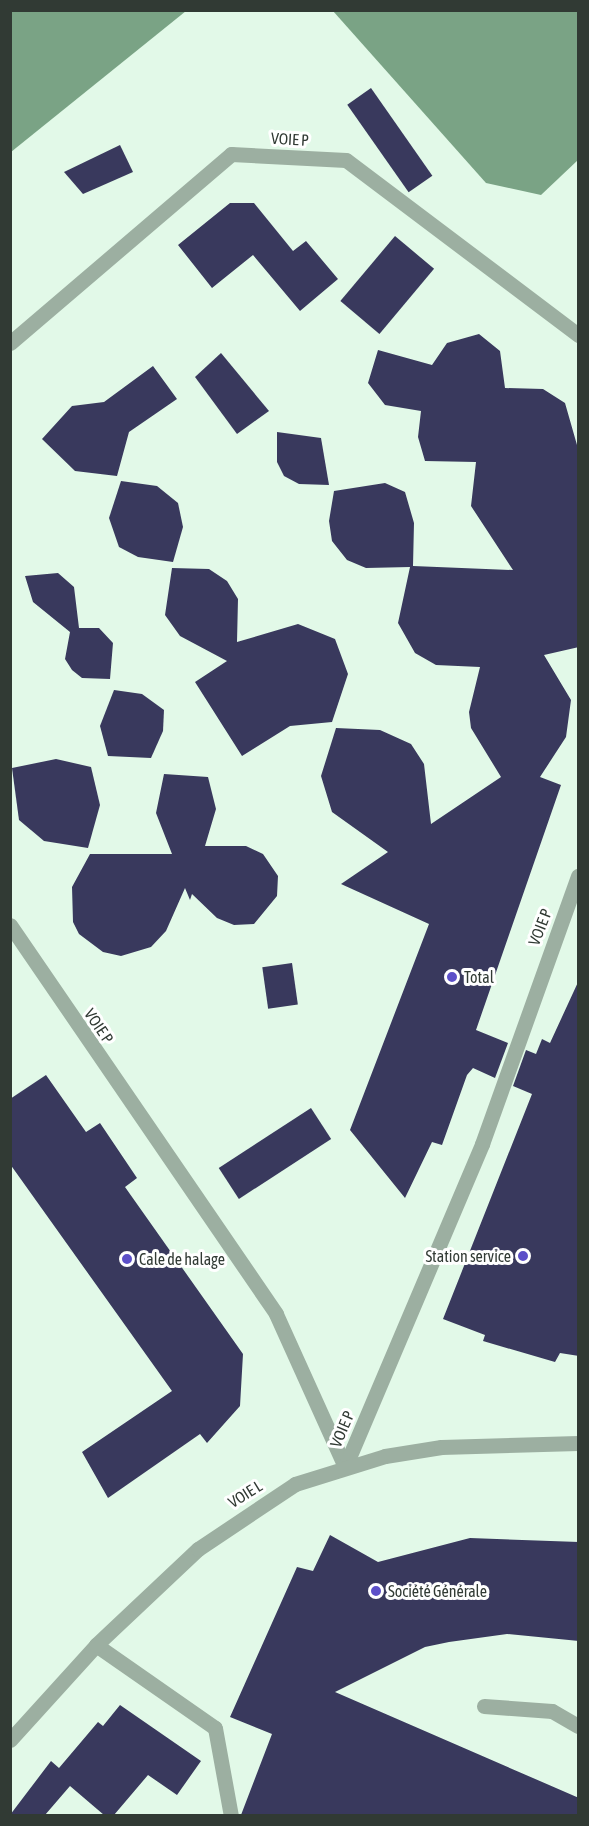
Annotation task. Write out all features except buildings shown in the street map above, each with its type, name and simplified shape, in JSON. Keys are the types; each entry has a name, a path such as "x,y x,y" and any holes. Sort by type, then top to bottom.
{"street":[{"name":"VOIE P","path":"10,343 231,154 346,160 579,335"},
{"name":"VOIE P","path":"345,1467 482,1143 579,876"},
{"name":"VOIE P","path":"10,925 276,1314 345,1467"},
{"name":"VOIE L","path":"10,1740 96,1645 198,1549 243,1515 295,1484 345,1467 441,1447 579,1443"},
{"path":"96,1645 215,1728 231,1815"},
{"path":"484,1706 552,1711 579,1726"}],"shaded area":[{"path":"11,10 185,10 186,11 11,152"},
{"path":"333,11 578,11 578,160 541,195 486,183"}],"place":[{"name":"Total","path":"452,977"},
{"name":"Station service","path":"523,1256"},
{"name":"Cale de halage","path":"127,1259"},
{"name":"Société Générale","path":"376,1591"}]}
